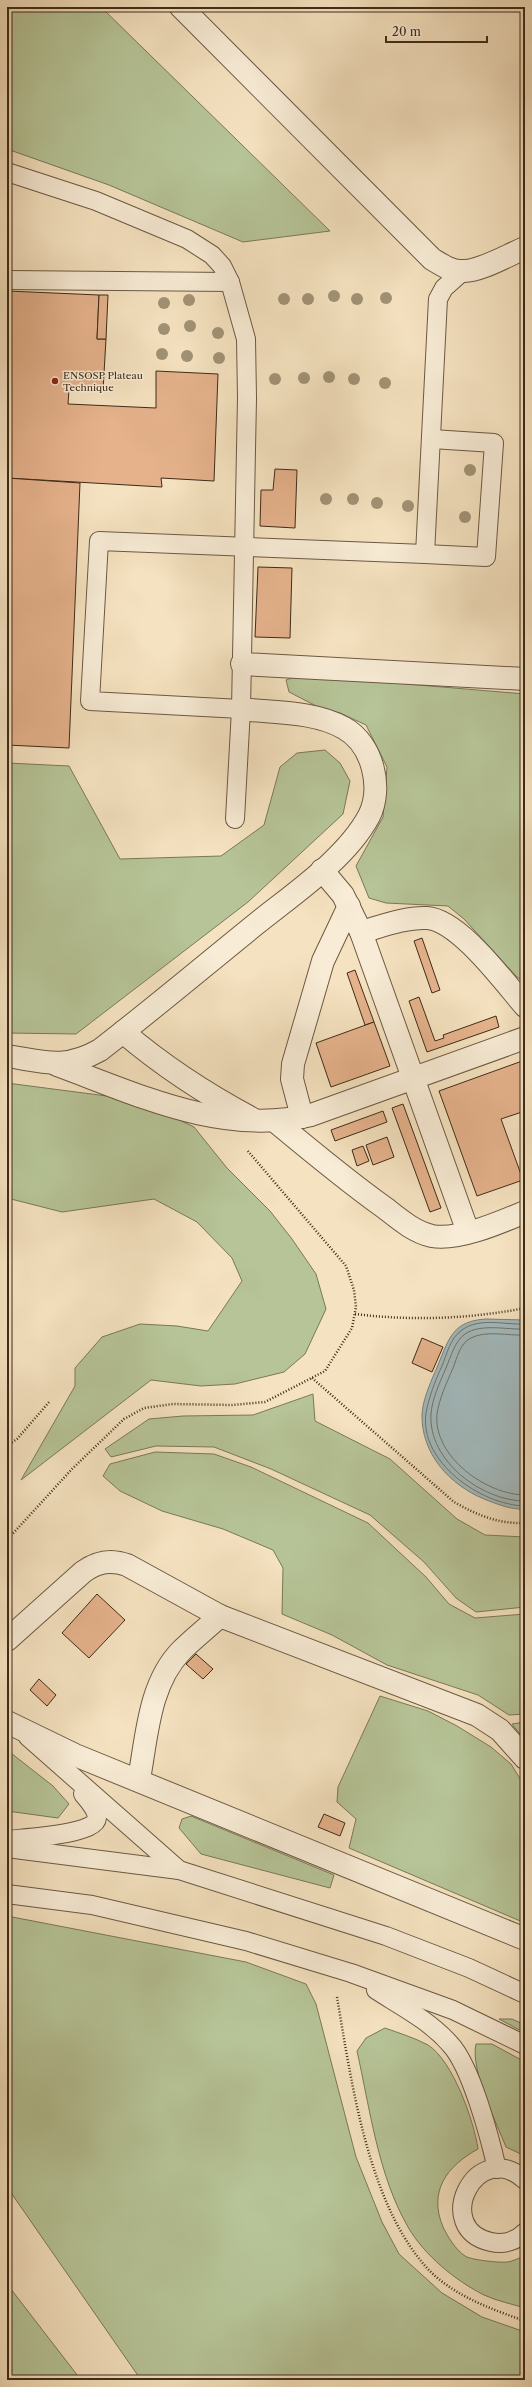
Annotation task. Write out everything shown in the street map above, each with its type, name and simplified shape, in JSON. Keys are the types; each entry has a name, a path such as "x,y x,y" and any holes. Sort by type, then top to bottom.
{"street":[{"path":"181,7 432,259 448,269 463,271 475,269 525,248"},
{"path":"242,664 525,679"},
{"path":"7,1056 52,1063 76,1062 85,1058 123,1032 322,870 354,839 374,804 376,790 372,767 367,753 357,738 345,728 329,721 308,716 241,709"},
{"path":"322,870 349,906 361,932 468,1232"},
{"path":"302,1117 292,1079 293,1064 323,962 349,906"},
{"path":"361,932 416,918 427,918 444,923 462,935 525,1006"},
{"path":"123,1032 177,1075 208,1095 267,1121 342,1178 412,1228 431,1236 440,1237 468,1232 525,1212"},
{"path":"52,1063 172,1107 221,1119 267,1121 302,1117 525,1038"},
{"path":"7,1640 83,1572 95,1565 109,1561 127,1566 220,1616 477,1715 500,1730 525,1758"},
{"path":"139,1779 152,1710 158,1688 181,1651 220,1616"},
{"path":"12,1725 75,1755 139,1779 525,1939"}],"lane":[{"path":"7,172 96,200 187,239 212,255 222,266 230,282 246,339 241,709 235,819"},
{"path":"425,554 438,299 444,288 463,271"},
{"path":"7,280 230,282"},
{"path":"241,709 90,701 99,541 486,557 494,443 432,439"},
{"path":"12,1725 68,1772 179,1870"},
{"path":"7,1840 78,1831 94,1824 97,1818 94,1810 68,1772"},
{"path":"7,1848 179,1870 386,1936 468,1968 525,1994"},
{"path":"7,1894 92,1905 246,1941 351,1973 453,2010 525,2045"},
{"path":"351,1973 431,2026 457,2052 465,2065 489,2135 497,2169"},
{"path":"525,2179 516,2173 497,2169 480,2175 466,2188 462,2200 462,2212 466,2224 475,2234 485,2241 497,2243 510,2242 525,2232"}],"path":[{"path":"7,1540 26,1517 103,1438 124,1419 144,1408 173,1404 232,1405 265,1402 325,1371 352,1328 355,1314 354,1290 346,1266 221,1119"},
{"path":"355,1314 390,1318 444,1318 525,1308"},
{"path":"312,1378 454,1502 481,1517 512,1524 525,1523"},
{"path":"7,1446 17,1439 50,1401"},
{"path":"331,1967 353,2089 377,2177 393,2219 421,2262 452,2289 493,2310 525,2321"}],"green space":[{"path":"7,7 101,7 330,231 243,242 109,185 7,149"},
{"path":"300,675 525,694 525,982 517,977 464,919 448,906 386,903 369,898 356,866 383,817 387,767 366,725 340,713 318,707 289,692 286,680"},
{"path":"325,750 340,763 350,781 343,814 248,902 76,1034 7,1033 7,763 69,766 120,859 221,856 264,825 280,767 297,753"},
{"path":"7,1083 122,1098 167,1114 194,1127 227,1168 270,1211 292,1239 316,1274 326,1309 305,1354 284,1372 235,1384 201,1386 151,1380 21,1480 75,1386 75,1368 102,1337 140,1324 177,1326 208,1331 242,1281 232,1258 197,1222 154,1199 62,1212 7,1198"},
{"path":"313,1394 315,1421 390,1459 457,1519 485,1535 525,1537 525,1607 476,1612 456,1598 424,1562 370,1515 271,1469 214,1447 156,1446 111,1457 105,1449 149,1419 183,1416 253,1415"},
{"path":"155,1452 214,1454 251,1467 368,1523 426,1577 449,1604 475,1618 525,1614 525,1714 509,1715 478,1695 387,1665 332,1635 282,1614 283,1568 273,1550 223,1529 162,1511 120,1491 103,1476 110,1464"},
{"path":"380,1696 428,1711 457,1726 491,1747 511,1764 524,1785 525,1923 349,1848 356,1819 337,1802 338,1787"},
{"path":"525,1722 525,1740 512,1724"},
{"path":"7,1750 53,1786 69,1804 58,1818 7,1811"},
{"path":"191,1816 334,1875 330,1888 201,1854 179,1828 182,1819"},
{"path":"7,1916 246,1962 306,1984 316,2004 356,2157 382,2222 399,2254 442,2293 482,2317 525,2332 525,2380 141,2380 7,2187"},
{"path":"499,2019 512,2019 525,2025 525,2033"},
{"path":"385,2028 428,2045 446,2064 461,2092 472,2123 478,2149 457,2163 443,2181 439,2191 439,2214 443,2227 450,2239 458,2250 465,2256 492,2262 510,2262 525,2256 525,2308 484,2295 452,2275 432,2257 415,2237 398,2207 382,2164 357,2051 366,2038"},
{"path":"476,2044 492,2044 525,2062 525,2156 506,2147 480,2081 475,2055"},
{"path":"7,2284 81,2380 7,2380"}],"water":[{"path":"486,1319 525,1320 525,1509 509,1508 494,1503 472,1493 460,1485 449,1476 432,1455 426,1442 423,1429 422,1414 426,1395 449,1339 459,1327 466,1323"}],"building":[{"name":"ENSOSP Plateau Technique","path":"7,291 99,295 97,339 106,339 103,391 69,389 68,404 156,408 156,371 218,374 214,481 161,478 162,487 7,478"},
{"path":"99,295 108,295 106,339 97,339"},
{"path":"275,469 297,470 295,528 260,526 261,490 273,490"},
{"path":"7,478 80,483 69,748 7,745"},
{"path":"258,567 292,568 290,638 255,637"},
{"path":"422,938 440,990 432,993 414,941"},
{"path":"355,970 374,1022 365,1025 347,973"},
{"path":"419,997 435,1041 444,1038 443,1035 496,1016 499,1027 427,1052 409,1001"},
{"path":"374,1022 390,1066 331,1087 316,1043"},
{"path":"525,1060 525,1111 501,1119 523,1180 477,1196 439,1091"},
{"path":"403,1104 441,1208 430,1212 392,1108"},
{"path":"383,1111 387,1122 335,1141 331,1130"},
{"path":"387,1137 394,1157 373,1165 366,1145"},
{"path":"363,1146 369,1161 357,1166 352,1150"},
{"path":"422,1338 443,1347 432,1372 412,1363"},
{"path":"97,1594 125,1620 89,1658 62,1633"},
{"path":"196,1654 213,1669 203,1679 186,1664"},
{"path":"39,1679 56,1695 47,1706 30,1690"},
{"path":"324,1814 345,1823 340,1836 318,1827"}],"place":[{"name":"ENSOSP Plateau Technique","path":"55,381"}]}
